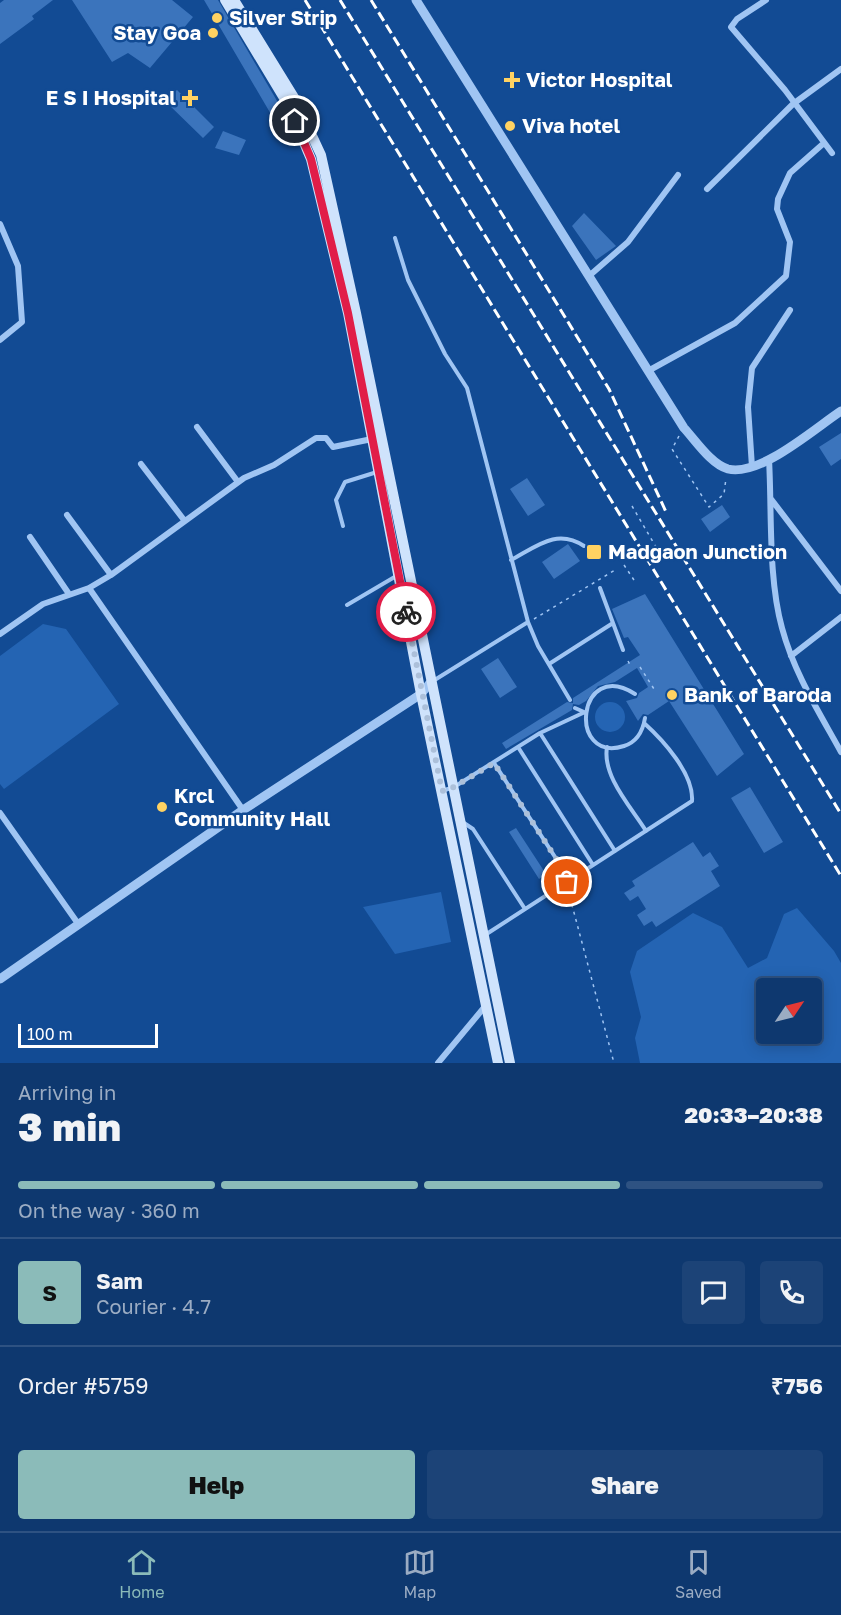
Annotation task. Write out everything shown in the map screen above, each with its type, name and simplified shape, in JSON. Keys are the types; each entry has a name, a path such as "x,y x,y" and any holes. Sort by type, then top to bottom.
{"main road":[{"path":"225,0 287,103 311,159 348,313 398,574 430,683 454,787 510,1063"},
{"path":"234,0 295,99 321,155 354,301 417,642 421,694 498,1063"}],"street":[{"path":"416,0 684,428 714,460 728,469 752,467 769,459 841,411"},
{"path":"766,0 737,19 731,27 832,153"},
{"path":"707,189 794,104 841,69"},
{"path":"648,371 735,323 786,276 790,242 777,209 778,199 790,173 824,143"},
{"path":"589,276 628,242 678,175"},
{"path":"0,224 18,266 22,322 0,340"},
{"path":"752,467 748,407 752,368 790,310"},
{"path":"197,428 238,482"},
{"path":"0,634 43,604 89,588 111,575 238,482 274,465 316,438 326,438 333,447 372,439"},
{"path":"769,459 776,595 791,656 806,689 841,752"},
{"path":"141,464 184,520"},
{"path":"771,499 841,591"},
{"path":"67,515 111,575"},
{"path":"30,537 69,594"},
{"path":"89,588 243,810"},
{"path":"791,656 841,617"},
{"path":"0,980 243,810 421,694 430,683"},
{"path":"0,813 79,925"},
{"path":"438,1063 485,1005 496,1000"}],"lane":[{"path":"395,238 408,280 445,354 467,388 528,622 570,700"},
{"path":"343,526 336,500 346,481 378,472"},
{"path":"511,560 558,537 571,538 584,546"},
{"path":"347,605 398,574"},
{"path":"600,588 623,650"},
{"path":"430,683 528,622"},
{"path":"549,664 613,623"},
{"path":"474,941 692,801 693,791 663,740 645,720 635,740 627,745 607,747 592,737 587,730 585,712 593,695 601,690 619,687 635,694"},
{"path":"575,708 585,712"},
{"path":"442,791 454,787 540,733 585,712"},
{"path":"540,733 615,851"},
{"path":"518,747 593,865"},
{"path":"607,747 606,764 609,771 646,831"},
{"path":"494,763 568,881"},
{"path":"461,821 473,829 525,909"}],"path":[{"path":"684,428 672,449 709,507 724,494 728,469"},
{"path":"632,506 663,559"},
{"path":"624,564 636,583"},
{"path":"528,622 615,570"},
{"path":"628,661 631,667"},
{"path":"640,667 654,689"},
{"path":"568,881 614,1063"}],"shaded area":[{"path":"43,624 66,629 119,704 4,789 0,784 0,656"},
{"path":"610,702 621,706 625,717 621,728 610,732 599,728 595,717 599,706"},
{"path":"441,892 451,942 395,954 363,907"},
{"path":"797,908 834,951 841,963 841,1063 640,1063 635,1038 641,1017 630,972 637,951 693,913 722,927 748,968 767,958 784,914"}],"building":[{"path":"4,0 53,0 32,16 34,19 0,44 0,3"},
{"path":"72,0 172,0 193,17 150,68 128,53 112,62"},
{"path":"204,0 218,0 280,106 295,141 289,145"},
{"path":"177,90 214,127 203,138 165,101"},
{"path":"223,131 246,140 239,155 215,148"},
{"path":"584,213 616,246 596,260 572,226"},
{"path":"841,433 841,459 831,466 819,447"},
{"path":"527,478 545,505 528,516 510,489"},
{"path":"722,505 730,517 710,532 701,519"},
{"path":"568,544 580,561 554,579 542,562"},
{"path":"645,594 744,754 717,776 669,701 648,715 643,714 638,721 626,701 637,698 639,693 648,687 637,668 615,682 598,686 586,701 579,705 573,704 572,710 506,749 502,743 567,702 573,703 573,698 640,655 628,637 624,638 612,609"},
{"path":"498,658 517,687 500,698 481,669"},
{"path":"750,787 783,842 764,853 731,798"},
{"path":"516,828 546,874 539,879 509,832"},
{"path":"693,842 703,857 710,852 719,866 711,871 720,886 656,927 652,921 644,926 637,915 646,909 638,896 630,901 624,893 635,886 632,881"}],"railway":[{"path":"305,0 841,876"},
{"path":"340,0 841,814"},
{"path":"371,0 609,389 667,514"}],"way so far":[{"path":"406,612 442,791 454,787 494,763 570,880 567,882"}],"place":[{"name":"Silver Strip","path":"217,18"},
{"name":"Stay Goa","path":"213,33"},
{"name":"Victor Hospital","path":"512,80"},
{"name":"E S I Hospital","path":"190,98"},
{"name":"Viva hotel","path":"510,126"},
{"name":"Madgaon Junction","path":"594,552"},
{"name":"Bank of Baroda","path":"672,695"},
{"name":"Krcl Community Hall","path":"162,807"}],"route":[{"path":"295,121 311,159 348,313 406,612"}]}
